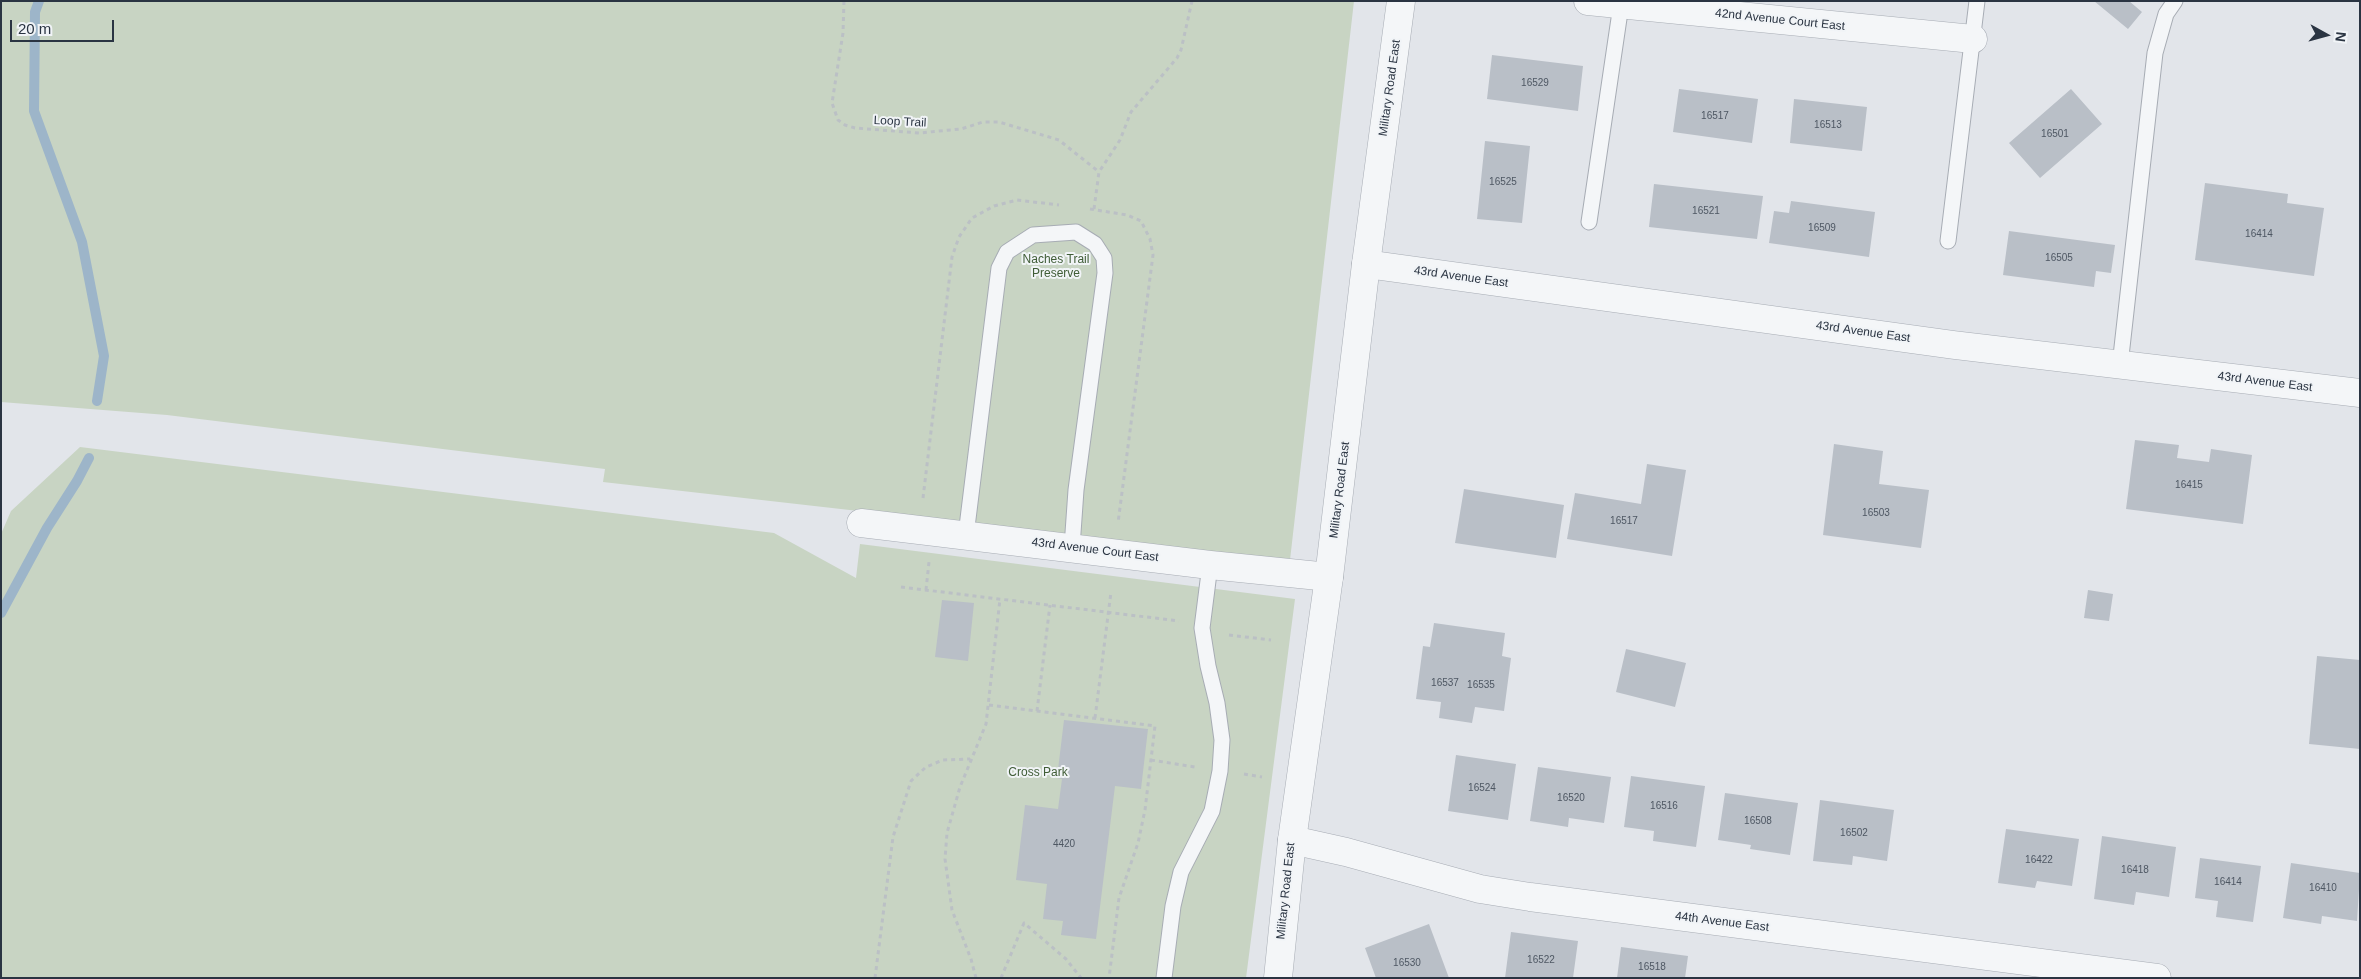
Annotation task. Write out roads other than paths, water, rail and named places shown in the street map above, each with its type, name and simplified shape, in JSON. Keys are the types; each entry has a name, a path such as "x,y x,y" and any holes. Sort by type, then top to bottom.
{"street":[{"name":"Military Road East","path":"1278,978 1292,840 1329,577 1366,264 1401,1"},
{"name":"42nd Avenue Court East","path":"1588,1 1973,39"},
{"name":"43rd Avenue East","path":"1366,264 1954,345 2360,394"},
{"name":"43rd Avenue Court East","path":"861,523 1210,565 1329,577"},
{"name":"44th Avenue East","path":"1292,840 1346,852 1480,889 1530,897 2157,978"}],"lane":[{"path":"1948,241 1977,1"},
{"path":"2120,364 2155,53 2166,14 2174,1"},
{"path":"1589,222 1626,4"},
{"path":"966,535 999,268 1007,252 1034,235 1076,232 1095,244 1104,258 1105,273 1076,490 1072,547"},
{"path":"1164,978 1172,906 1181,872 1212,811 1220,774 1222,740 1217,703 1208,666 1202,628 1210,565"}],"waterway":[{"path":"39,1 35,12 34,111 82,242 104,356 97,401"},
{"path":"1,613 47,528 77,481 89,458"}],"park label":[{"name":"Naches Trail Preserve","path":"1056,267"},
{"name":"Cross Park","path":"1038,773"}]}
